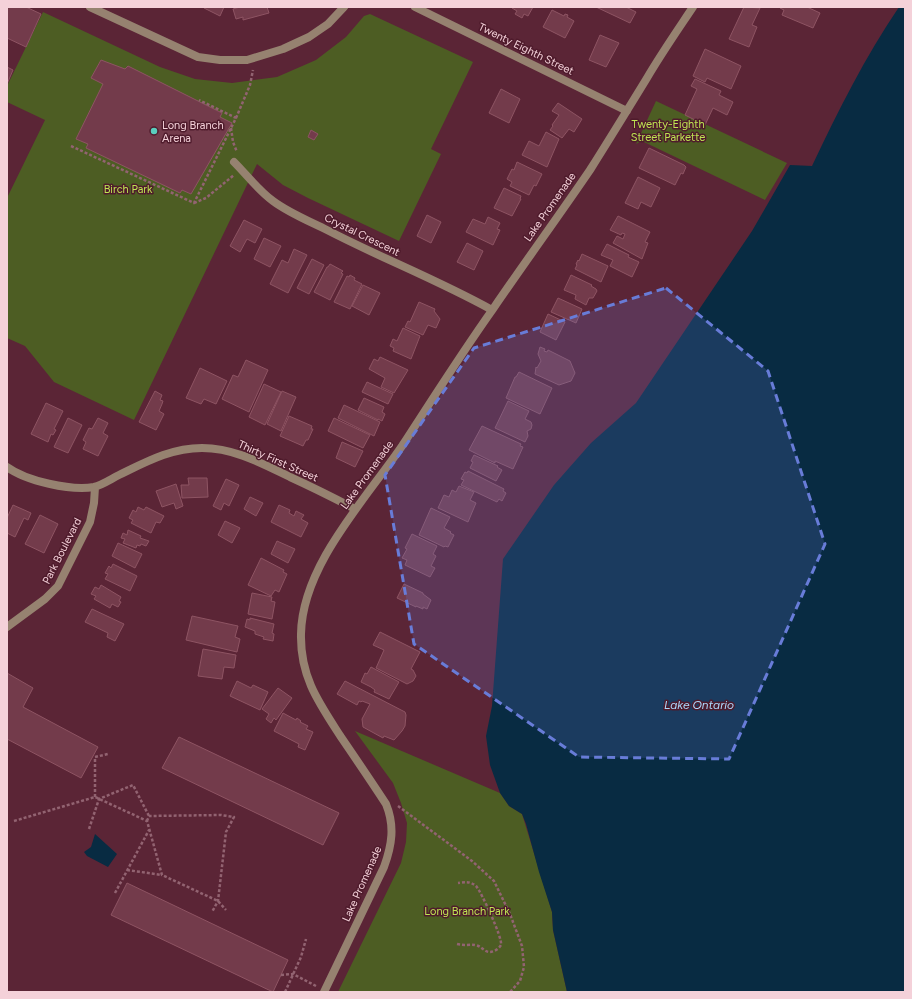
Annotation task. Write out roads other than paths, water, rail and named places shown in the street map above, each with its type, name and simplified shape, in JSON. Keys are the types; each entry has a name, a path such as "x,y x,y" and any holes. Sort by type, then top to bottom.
{"street":[{"path":"90,7 198,57 220,60 247,60 283,49 309,37 328,24 344,7"},
{"name":"Twenty Eighth Street","path":"415,7 627,111"},
{"name":"Lake Promenade","path":"324,991 384,868 391,848 392,829 386,804 315,696 307,678 303,658 301,634 306,602 311,585 319,568 355,509 402,446 492,310 590,170 693,7"},
{"name":"Crystal Crescent","path":"234,162 263,193 296,215 344,240 469,297 492,310"},
{"name":"Thirty First Street","path":"7,467 23,476 37,481 73,487 95,487 161,455 187,449 214,449 227,451 253,459 355,509"},
{"name":"Park Boulevard","path":"7,626 45,599 58,586 90,522 94,503 95,487"}],"water":[{"name":"Lake Ontario","path":"899,7 905,7 905,992 567,992 553,930 552,912 526,824 522,814 509,806 500,793 490,765 486,736 492,706 503,559 554,485 591,443 636,403 752,231 790,165 812,166 852,85"},
{"path":"95,834 117,854 108,867 87,856 84,852 91,847"}],"place":[{"name":"Long Branch Arena","path":"154,131"}],"park label":[{"name":"Twenty-Eighth Street Parkette","path":"668,130"},
{"name":"Birch Park","path":"128,189"},
{"name":"Long Branch Park","path":"467,911"}]}
